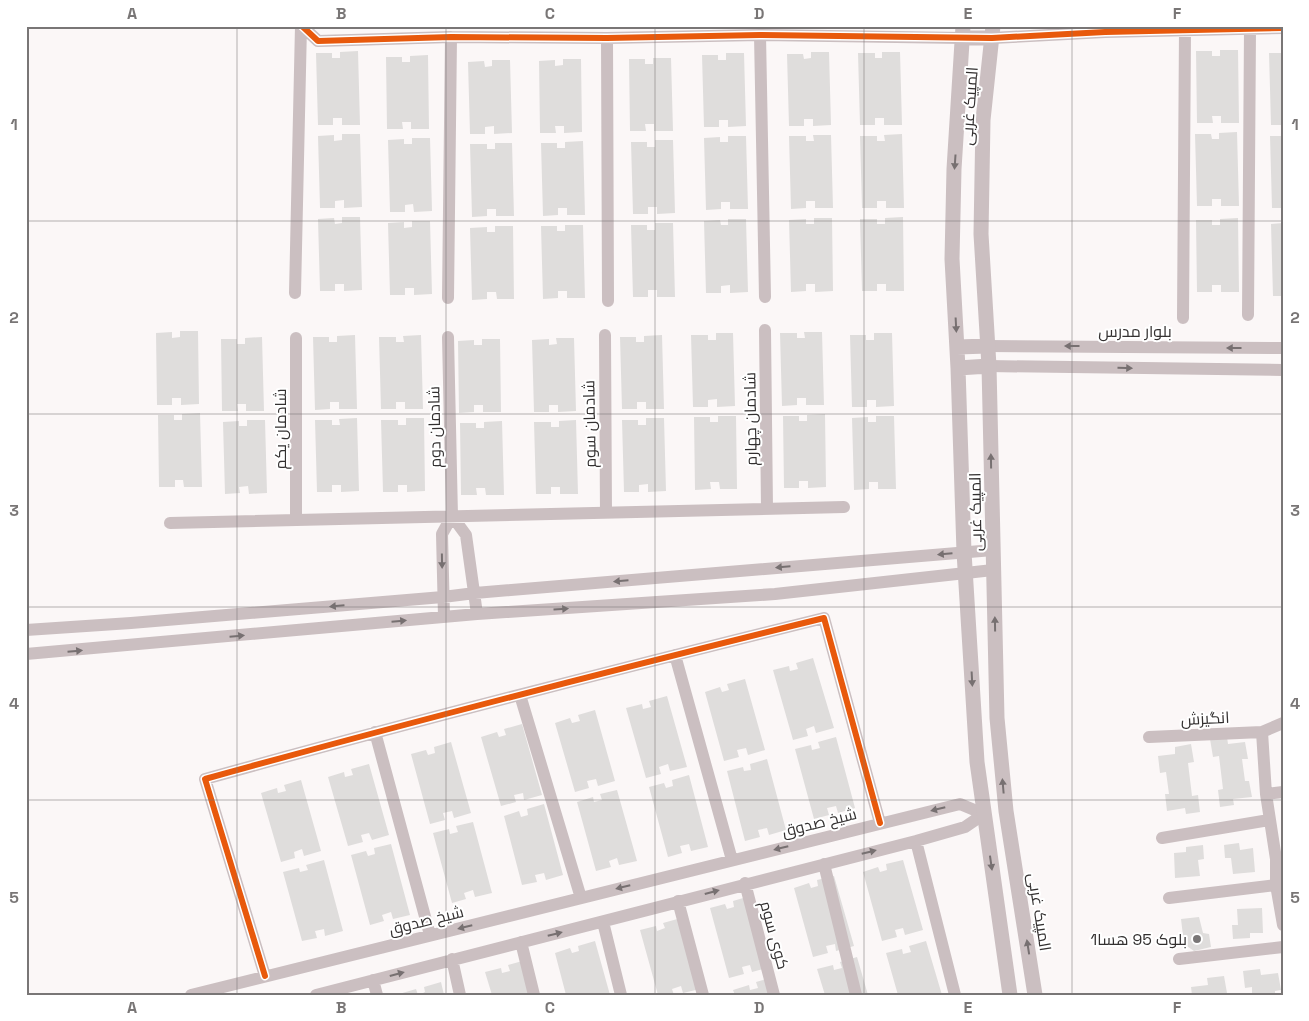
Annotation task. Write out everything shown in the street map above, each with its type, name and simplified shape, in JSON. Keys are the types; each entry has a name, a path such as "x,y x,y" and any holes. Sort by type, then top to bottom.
{"street":[{"path":"301,26 318,41 451,37 607,38 1283,28"},
{"path":"296,293 301,26"},
{"path":"1248,315 1250,28"},
{"path":"1183,318 1185,30"},
{"name":"المپیک غربی","path":"963,32 954,169 952,259 958,368 965,574 977,762 1010,995"},
{"name":"المپیک غربی","path":"992,32 983,120 981,224 989,366 997,718 1006,811 1035,995"},
{"path":"760,35 764,297"},
{"path":"448,298 451,37"},
{"path":"607,38 608,301"},
{"name":"شادمان چهارم","path":"765,330 767,509"},
{"name":"شادمان سوم","path":"604,335 606,513"},
{"name":"شادمان دوم","path":"448,337 452,516"},
{"name":"شادمان یکم","path":"296,338 296,520"},
{"path":"957,346 988,346"},
{"name":"بلوار مدرس","path":"988,346 1283,348"},
{"path":"958,368 989,366 1283,370"},
{"path":"170,523 844,507"},
{"path":"452,516 466,535 477,614"},
{"path":"444,617 442,534 452,516"},
{"path":"26,630 131,623 993,550"},
{"path":"26,654 477,614 775,594 994,570"},
{"path":"264,976 205,779 375,732 824,618 880,824"},
{"path":"675,655 732,860"},
{"path":"520,695 581,898"},
{"path":"1283,723 1262,732 1269,820 1279,859 1276,885 1283,925"},
{"path":"375,732 430,935"},
{"name":"انگیزش","path":"1149,737 1262,732"},
{"path":"1266,794 1283,792"},
{"name":"شیخ صدوق","path":"191,995 960,804 984,814"},
{"path":"316,995 916,841 965,827 984,814 1006,811"},
{"path":"1162,838 1269,820"},
{"path":"916,841 955,995"},
{"path":"824,864 856,995"},
{"name":"کوی سوم","path":"745,884 774,995"},
{"path":"1169,898 1276,885"},
{"path":"678,901 702,995"},
{"path":"603,922 621,995"},
{"path":"521,942 534,995"},
{"path":"1179,959 1283,947"},
{"path":"452,959 460,995"},
{"path":"374,980 377,995"}],"building":[{"path":"1220,50 1238,50 1239,123 1221,123 1221,116 1212,116 1213,123 1197,123 1196,51 1212,51 1212,56 1220,56"},
{"path":"358,51 360,125 342,125 342,118 333,118 333,125 318,125 316,53 332,53 332,58 340,58 340,52"},
{"path":"811,52 829,52 831,125 813,126 813,119 804,119 804,126 789,126 787,54 803,54 804,59 811,58"},
{"path":"882,52 900,52 902,125 884,125 884,118 875,118 875,125 860,125 858,53 875,53 875,58 882,58"},
{"path":"726,53 744,53 746,126 728,127 728,120 719,120 719,127 704,127 702,55 718,55 718,60 726,60"},
{"path":"1269,53 1283,53 1283,125 1271,125"},
{"path":"428,55 429,129 411,129 411,122 402,122 403,129 387,129 386,57 402,57 402,62 410,62 410,56"},
{"path":"653,58 671,58 673,131 654,131 654,124 645,124 646,131 630,131 629,59 645,59 645,64 653,64"},
{"path":"563,59 581,59 582,132 564,133 564,126 555,126 556,133 540,133 539,61 555,60 555,66 563,65"},
{"path":"492,60 510,60 512,133 494,134 494,126 485,127 485,134 470,134 468,62 484,61 485,67 492,66"},
{"path":"1237,132 1239,206 1221,206 1221,199 1212,199 1212,206 1197,206 1195,134 1211,134 1212,139 1219,139 1219,133"},
{"path":"342,134 360,134 362,207 344,208 344,200 335,201 335,208 320,208 318,136 334,135 334,141 342,140"},
{"path":"902,134 904,208 886,208 886,201 877,201 877,208 862,208 860,136 877,136 877,141 885,141 884,135"},
{"path":"813,135 831,135 833,208 815,208 815,201 806,201 806,208 791,209 789,136 806,136 806,141 814,141"},
{"path":"728,136 746,136 748,209 730,209 730,202 721,202 721,209 706,210 704,138 720,137 720,142 728,142"},
{"path":"1270,136 1283,136 1283,208 1272,208"},
{"path":"412,138 430,138 432,211 414,212 413,204 405,205 405,212 390,212 388,140 404,139 404,144 412,144"},
{"path":"655,140 673,140 675,213 657,214 657,207 648,207 648,214 633,214 631,142 647,142 647,147 655,147"},
{"path":"583,141 585,215 567,215 567,208 558,208 558,215 543,216 541,143 557,143 557,148 565,148 565,142"},
{"path":"495,143 512,143 514,216 496,216 496,209 487,209 487,216 472,217 470,144 487,144 487,149 495,149"},
{"path":"342,217 360,217 362,290 344,291 344,284 335,284 335,291 320,291 318,219 334,218 335,224 342,223"},
{"path":"903,217 904,291 886,291 886,284 877,284 877,291 862,291 860,219 877,219 877,224 885,224 885,218"},
{"path":"814,218 832,218 833,291 815,292 815,284 806,284 806,291 791,292 789,220 806,219 806,224 814,224"},
{"path":"1238,218 1239,292 1221,292 1221,285 1212,285 1212,292 1197,292 1196,220 1212,220 1212,225 1220,225 1220,219"},
{"path":"728,219 746,219 748,292 730,293 730,285 721,286 721,293 706,293 704,221 720,220 721,225 728,225"},
{"path":"412,221 430,221 432,294 414,295 414,288 405,288 405,295 390,295 388,223 404,222 404,228 412,227"},
{"path":"655,223 673,223 675,297 657,297 657,290 648,290 648,297 633,297 631,225 647,225 647,230 655,230"},
{"path":"1283,223 1283,296 1273,296 1271,224"},
{"path":"565,225 583,225 585,298 567,298 567,291 558,291 558,298 543,299 541,226 557,226 557,231 565,231"},
{"path":"495,226 513,226 514,299 497,299 496,292 487,292 487,299 472,300 470,228 487,227 487,232 495,232"},
{"path":"180,331 198,331 199,404 181,405 181,398 172,398 172,405 157,405 156,333 172,332 172,338 180,337"},
{"path":"804,332 822,332 824,405 806,405 806,398 797,398 797,405 782,406 780,333 797,333 797,338 805,338"},
{"path":"716,333 733,333 735,406 717,407 717,399 708,400 708,407 693,407 691,335 708,335 708,340 716,340"},
{"path":"874,333 892,333 894,406 876,407 876,400 867,400 867,407 852,407 850,335 866,335 866,340 874,340"},
{"path":"355,335 357,409 339,409 339,402 330,402 330,409 315,410 313,337 329,337 329,342 337,342 337,336"},
{"path":"421,335 423,409 405,409 405,402 396,402 396,409 381,409 379,337 396,337 396,342 404,342 403,336"},
{"path":"662,335 664,409 646,409 646,402 637,402 637,409 622,409 620,337 636,337 636,342 644,342 644,336"},
{"path":"262,337 264,411 246,411 246,404 237,404 238,411 222,411 221,339 237,339 237,344 245,344 245,338"},
{"path":"556,338 574,338 576,411 558,412 558,405 549,405 549,412 534,412 532,340 549,339 549,345 557,344"},
{"path":"482,339 500,339 501,412 483,412 483,405 474,405 474,412 459,413 458,341 474,340 474,345 482,345"},
{"path":"200,413 202,487 184,487 183,480 175,480 175,487 159,487 158,415 174,415 174,420 182,420 182,414"},
{"path":"825,414 826,487 808,488 808,481 799,481 799,488 784,488 783,416 799,416 799,421 807,421 807,415"},
{"path":"718,416 736,416 737,489 720,489 719,482 710,482 711,489 695,490 694,417 710,417 710,422 718,422"},
{"path":"876,416 894,416 896,489 878,489 878,482 869,482 869,489 854,490 852,418 868,417 868,422 876,422"},
{"path":"357,418 359,491 341,492 341,485 332,485 332,492 317,492 315,420 332,420 332,425 340,425 339,419"},
{"path":"406,418 424,418 425,491 407,492 407,485 398,485 398,492 383,492 381,420 398,420 398,425 406,425"},
{"path":"646,418 664,418 666,491 648,492 648,484 639,485 639,492 624,492 622,420 638,420 638,425 646,425"},
{"path":"247,420 265,420 267,493 249,494 248,486 239,487 240,493 225,494 223,422 239,421 239,426 247,426"},
{"path":"576,420 578,494 560,494 560,487 551,487 551,494 536,494 534,422 551,422 551,427 559,427 559,421"},
{"path":"502,421 504,495 486,495 485,488 476,488 477,495 461,495 460,423 476,423 476,428 484,428 484,422"},
{"path":"813,658 834,728 816,733 814,726 806,729 808,736 793,740 773,670 789,666 790,671 798,669 796,663"},
{"path":"745,679 765,750 748,755 746,748 737,750 739,757 724,761 705,692 720,687 722,692 729,690 727,684"},
{"path":"667,696 687,767 670,771 668,764 659,767 661,774 646,778 626,708 642,704 643,709 651,707 649,701"},
{"path":"595,710 615,781 598,786 596,779 587,781 589,788 575,792 555,723 570,718 572,723 580,721 578,715"},
{"path":"522,724 542,795 524,800 523,793 514,795 516,802 501,806 481,737 497,732 499,737 506,735 504,729"},
{"path":"836,737 855,808 838,813 836,806 827,808 829,815 814,819 795,749 811,745 812,750 820,748 818,742"},
{"path":"1227,737 1228,744 1245,742 1248,759 1242,759 1245,781 1249,781 1252,797 1233,799 1234,805 1220,807 1218,790 1223,789 1219,756 1213,757 1210,739"},
{"path":"451,742 471,813 454,818 452,811 443,813 445,820 430,824 411,754 426,750 428,755 435,753 434,747"},
{"path":"1191,744 1194,762 1188,763 1192,796 1198,795 1200,812 1186,814 1185,808 1167,811 1165,794 1169,794 1166,772 1160,773 1158,756 1175,754 1175,747"},
{"path":"767,759 786,830 769,835 767,828 758,830 760,837 745,841 727,771 743,767 744,771 751,770 750,764"},
{"path":"369,764 389,835 372,840 369,833 361,835 363,842 348,846 328,777 344,772 345,777 353,775 351,769"},
{"path":"689,775 708,847 691,851 689,844 680,846 682,853 668,857 649,787 664,783 666,788 673,786 672,780"},
{"path":"301,780 321,851 304,856 302,849 294,852 295,858 281,862 261,793 277,788 278,793 286,791 284,785"},
{"path":"617,790 637,861 619,865 617,858 609,861 611,867 596,871 577,802 593,797 594,802 602,800 600,794"},
{"path":"544,804 563,875 546,880 544,873 535,875 537,882 522,885 504,816 519,811 521,817 528,815 527,809"},
{"path":"473,822 492,893 475,897 473,890 464,893 466,899 452,903 433,833 449,829 450,834 458,832 456,826"},
{"path":"1239,843 1240,850 1253,848 1255,872 1233,874 1231,858 1225,858 1224,845"},
{"path":"391,844 410,915 393,919 391,912 382,915 384,921 370,925 351,855 366,851 368,856 375,854 374,848"},
{"path":"1203,845 1204,859 1198,860 1200,876 1175,878 1174,853 1186,852 1186,847"},
{"path":"324,860 343,931 325,936 324,929 315,931 317,938 302,941 283,872 299,868 300,872 308,870 306,865"},
{"path":"903,860 923,930 905,935 903,928 895,930 897,937 882,941 863,872 878,867 880,872 887,870 886,864"},
{"path":"834,876 854,946 836,951 835,944 826,946 828,953 813,957 794,888 809,883 811,888 818,886 817,880"},
{"path":"750,896 770,967 752,972 750,965 742,967 744,974 729,978 710,908 725,904 727,909 734,907 733,901"},
{"path":"1262,908 1263,933 1250,933 1250,938 1233,939 1232,925 1238,925 1237,909"},
{"name":"بلوک 95 هسا1","path":"1199,917 1203,933 1209,934 1211,947 1194,951 1184,944 1181,919"},
{"path":"681,918 700,989 683,993 681,986 672,989 674,995 658,995 640,930 656,926 657,931 665,928 663,923"},
{"path":"595,941 610,995 566,995 555,953 570,948 572,953 579,951 578,946"},
{"path":"926,941 942,995 898,995 886,953 902,949 903,954 911,952 909,946"},
{"path":"857,957 868,995 825,995 817,969 833,965 834,970 842,968 840,962"},
{"path":"526,960 535,995 492,995 485,972 501,968 502,973 510,971 508,965"},
{"path":"1260,969 1261,975 1278,973 1281,990 1275,991 1275,995 1252,995 1252,987 1245,988 1243,971"},
{"path":"1224,976 1227,993 1221,995 1192,995 1191,987 1208,985 1207,978"},
{"path":"773,977 778,995 735,995 733,990 749,985 750,990 758,988 756,982"},
{"path":"441,982 444,995 419,995 425,992 424,987"},
{"path":"416,989 418,995 399,995 399,994"}],"cycle path":[{"path":"302,26 318,41 451,37 607,38 760,35 992,38 1105,32 1283,28"},
{"path":"265,976 205,779 436,716 746,637 824,618 880,823"}],"place":[{"name":"بلوک 95 هسا1","path":"1197,939"}]}
